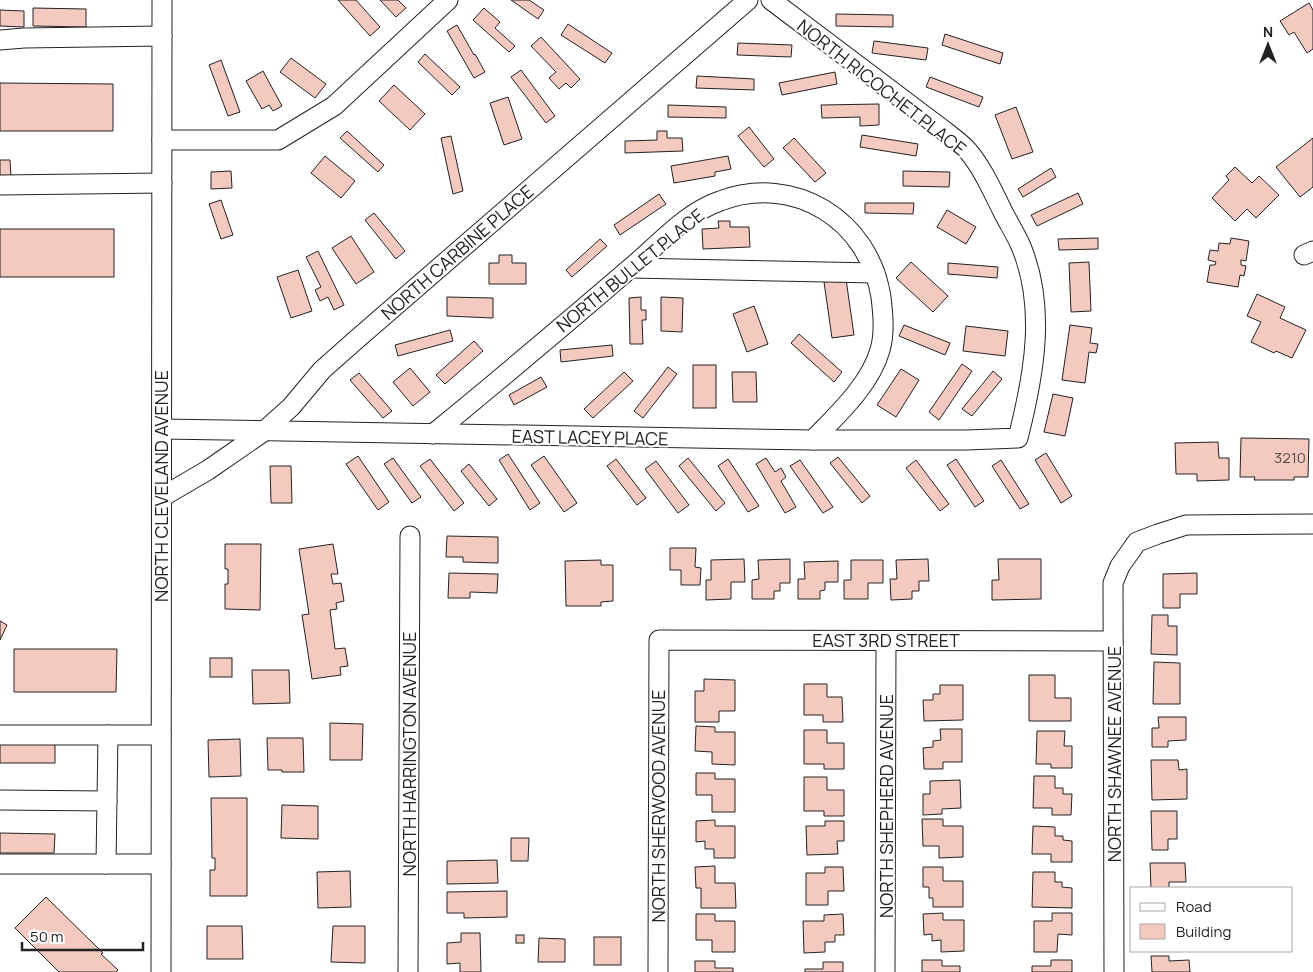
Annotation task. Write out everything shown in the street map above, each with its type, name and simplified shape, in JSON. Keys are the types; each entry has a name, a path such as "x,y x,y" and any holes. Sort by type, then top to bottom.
{"street":[{"name":"NORTH CLEVELAND AVENUE","path":"161,972 162,0"},
{"path":"162,140 278,140 334,106 448,0"},
{"name":"NORTH CARBINE PLACE","path":"162,497 208,470 263,432 291,407 322,370 748,0"},
{"name":"NORTH RICOCHET PLACE","path":"771,0 942,129 967,150 982,170 1020,245 1030,275 1036,312 1036,338 1028,398 1018,438"},
{"path":"0,40 162,36"},
{"path":"0,185 162,183"},
{"name":"NORTH BULLET PLACE","path":"433,434 631,268 680,224 701,209 721,200 763,192 809,202 840,220 866,252 876,273 883,310 883,331 875,364 861,386 813,440"},
{"path":"631,268 876,273"},
{"name":"EAST LACEY PLACE","path":"162,429 813,440 967,440 1018,438"},
{"name":"NORTH SHAWNEE AVENUE","path":"1114,972 1113,583 1120,566 1136,542 1186,525 1313,524"},
{"name":"NORTH HARRINGTON AVENUE","path":"408,972 410,536"},
{"name":"EAST 3RD STREET","path":"659,640 1113,640"},
{"name":"NORTH SHERWOOD AVENUE","path":"658,972 659,640"},
{"name":"NORTH SHEPHERD AVENUE","path":"885,972 886,640"},
{"path":"106,864 108,735"},
{"path":"0,736 161,735"},
{"path":"0,800 107,801"},
{"path":"0,864 161,864"}],"building":[{"path":"338,0 356,0 380,27 370,36"},
{"path":"380,0 398,0 406,8 396,17"},
{"path":"511,0 529,0 544,10 538,19"},
{"path":"1309,3 1313,10 1313,49 1307,53 1294,32 1289,35 1280,21"},
{"path":"33,8 86,9 86,27 33,26"},
{"path":"484,8 500,22 495,28 515,46 509,52 473,20"},
{"path":"0,10 24,11 24,27 0,26"},
{"path":"836,14 893,15 893,27 836,26"},
{"path":"568,24 612,53 605,63 561,35"},
{"path":"457,25 485,72 474,78 447,31"},
{"path":"945,34 1003,53 1000,64 942,45"},
{"path":"541,37 580,79 571,88 566,83 559,89 549,78 556,72 531,46"},
{"path":"874,41 928,48 926,60 872,53"},
{"path":"738,43 792,45 791,57 737,55"},
{"path":"425,54 460,87 452,95 418,62"},
{"path":"291,58 326,84 315,98 280,72"},
{"path":"221,60 240,112 228,116 209,65"},
{"path":"521,70 555,116 546,123 511,77"},
{"path":"263,71 282,106 273,111 269,105 262,109 246,81"},
{"path":"835,72 837,84 782,95 779,83"},
{"path":"697,76 754,79 754,90 696,88"},
{"path":"930,77 983,97 979,107 926,87"},
{"path":"0,83 113,84 113,131 0,131"},
{"path":"394,85 425,114 410,130 379,101"},
{"path":"508,97 522,139 504,145 490,103"},
{"path":"879,104 879,125 860,126 860,117 822,118 821,105"},
{"path":"668,105 726,107 726,118 668,117"},
{"path":"1016,107 1033,152 1012,159 995,115"},
{"path":"749,127 774,159 764,167 738,136"},
{"path":"347,131 384,165 378,172 340,138"},
{"path":"657,131 667,131 667,138 682,138 683,151 625,153 625,141 657,140"},
{"path":"862,135 918,144 916,156 860,147"},
{"path":"451,136 463,191 453,194 441,138"},
{"path":"794,138 826,173 815,182 783,148"},
{"path":"1313,138 1313,187 1300,197 1276,167"},
{"path":"325,156 355,181 341,198 311,173"},
{"path":"728,156 731,169 715,172 715,176 674,183 671,166"},
{"path":"0,160 10,160 11,177 0,177"},
{"path":"1235,167 1252,183 1259,176 1279,195 1256,218 1247,209 1235,221 1212,198 1229,180 1226,176"},
{"path":"1051,168 1056,177 1023,197 1018,189"},
{"path":"231,171 232,188 211,189 211,172"},
{"path":"903,171 950,172 949,187 903,186"},
{"path":"1078,193 1083,204 1037,226 1031,215"},
{"path":"659,194 666,204 620,235 614,225"},
{"path":"221,200 233,235 221,239 209,204"},
{"path":"865,203 914,203 913,214 865,213"},
{"path":"947,210 976,227 966,244 937,227"},
{"path":"374,213 405,251 396,259 365,220"},
{"path":"718,221 730,221 730,227 749,227 750,247 703,249 702,229 719,228"},
{"path":"0,229 114,229 114,277 0,277"},
{"path":"351,236 374,272 356,284 332,248"},
{"path":"1098,238 1098,249 1059,250 1058,239"},
{"path":"1231,238 1249,241 1246,261 1241,260 1241,265 1246,266 1244,276 1240,275 1238,287 1207,282 1210,265 1215,265 1216,262 1208,260 1210,250 1218,251 1219,243 1230,244"},
{"path":"600,239 607,246 572,277 566,270"},
{"path":"318,251 344,305 334,310 328,297 320,301 315,290 321,287 306,257"},
{"path":"499,255 512,255 512,263 526,263 526,284 489,284 489,263 499,263"},
{"path":"911,262 948,296 933,312 896,278"},
{"path":"1089,262 1091,311 1071,312 1069,263"},
{"path":"948,263 998,267 997,278 948,274"},
{"path":"298,270 312,311 291,318 277,277"},
{"path":"846,279 854,335 832,338 824,282"},
{"path":"1257,294 1285,307 1280,318 1306,330 1292,358 1276,351 1274,353 1251,342 1261,322 1247,316"},
{"path":"447,297 493,298 493,318 447,316"},
{"path":"641,297 641,310 646,310 646,320 642,320 643,344 630,344 629,298"},
{"path":"661,297 683,298 682,332 661,331"},
{"path":"754,306 768,344 747,352 733,314"},
{"path":"904,325 950,343 945,355 899,336"},
{"path":"1070,325 1092,328 1090,343 1098,344 1096,353 1089,352 1085,383 1062,380"},
{"path":"966,326 1008,331 1005,356 963,351"},
{"path":"450,330 453,341 398,356 395,345"},
{"path":"799,334 842,372 834,382 791,343"},
{"path":"474,341 483,351 445,384 436,375"},
{"path":"612,345 613,356 561,362 560,350"},
{"path":"962,364 972,371 939,420 929,412"},
{"path":"693,365 716,365 716,408 693,408"},
{"path":"668,367 677,374 643,418 634,411"},
{"path":"410,368 430,392 413,406 393,382"},
{"path":"901,369 919,380 896,417 877,405"},
{"path":"993,371 1002,379 972,416 962,409"},
{"path":"624,372 633,381 593,418 584,409"},
{"path":"732,372 756,372 757,402 733,402"},
{"path":"359,373 392,411 383,418 350,380"},
{"path":"541,377 547,387 514,405 509,395"},
{"path":"1053,394 1073,398 1065,436 1044,432"},
{"path":"1241,438 1309,439 1308,477 1294,477 1294,480 1254,480 1255,477 1240,477"},
{"path":"1218,442 1219,458 1229,458 1229,480 1197,481 1197,474 1176,474 1175,443"},
{"path":"1046,453 1072,496 1061,503 1035,460"},
{"path":"508,454 540,503 530,510 499,460"},
{"path":"358,456 389,502 378,510 346,464"},
{"path":"544,456 577,503 564,512 531,465"},
{"path":"838,457 870,496 862,503 830,463"},
{"path":"393,458 421,497 412,503 384,464"},
{"path":"688,458 725,503 716,511 679,466"},
{"path":"766,458 775,472 781,468 786,477 781,481 796,507 785,513 756,464"},
{"path":"430,459 464,503 454,511 420,466"},
{"path":"616,459 646,498 637,505 607,466"},
{"path":"728,459 759,506 748,512 718,466"},
{"path":"956,459 984,501 975,507 947,465"},
{"path":"800,460 833,507 823,513 790,466"},
{"path":"916,460 949,504 940,511 906,468"},
{"path":"1001,460 1029,504 1020,509 992,466"},
{"path":"656,461 689,505 678,513 645,469"},
{"path":"469,464 497,499 489,506 461,471"},
{"path":"270,466 291,466 292,503 271,503"},
{"path":"447,536 498,537 498,563 463,562 463,557 446,557"},
{"path":"225,544 261,544 260,610 225,609 225,584 228,584 228,569 225,569"},
{"path":"333,544 338,574 331,574 333,584 341,583 344,601 336,603 337,609 330,610 335,649 345,648 348,666 340,667 341,675 312,679 302,615 309,614 299,549"},
{"path":"670,548 696,548 695,567 701,568 700,585 681,585 681,570 670,570"},
{"path":"744,559 745,582 731,582 731,599 706,600 706,580 711,580 711,560"},
{"path":"790,559 790,583 780,583 780,591 774,591 774,599 752,599 752,580 759,579 758,560"},
{"path":"928,559 929,581 919,581 919,591 912,591 912,599 891,600 890,579 897,579 896,560"},
{"path":"998,559 1041,559 1041,599 992,600 992,580 999,580"},
{"path":"601,560 601,565 613,565 613,601 601,602 601,606 566,606 565,561"},
{"path":"851,560 883,560 883,583 868,583 868,599 844,599 844,580 851,580"},
{"path":"838,561 838,582 825,582 825,590 820,591 820,599 798,599 798,579 805,579 804,562"},
{"path":"449,573 498,574 497,593 470,592 470,598 448,598"},
{"path":"1197,573 1197,594 1180,594 1180,608 1163,608 1163,574"},
{"path":"1152,615 1168,615 1168,626 1177,626 1177,655 1151,654"},
{"path":"0,621 7,625 0,640"},
{"path":"14,649 117,649 116,692 14,692"},
{"path":"210,658 232,658 232,677 210,677"},
{"path":"1154,662 1180,663 1180,704 1153,704"},
{"path":"252,670 289,670 290,703 253,704"},
{"path":"1029,675 1055,675 1055,698 1071,698 1071,721 1029,721"},
{"path":"704,679 735,680 735,711 719,711 719,722 695,722 695,691 704,691"},
{"path":"804,684 827,684 827,697 842,697 843,722 823,722 823,715 804,715"},
{"path":"940,685 963,685 963,720 924,721 923,700 933,700 933,694 940,694"},
{"path":"1158,717 1186,717 1186,740 1168,741 1168,747 1152,747 1152,728 1159,728"},
{"path":"330,723 363,724 362,760 330,760"},
{"path":"696,726 715,727 715,732 735,732 735,765 712,764 712,752 695,751"},
{"path":"940,729 962,729 962,762 943,762 943,769 924,769 923,748 933,747 933,741 941,740"},
{"path":"804,730 827,730 827,743 844,743 844,769 824,769 824,764 804,764"},
{"path":"1037,731 1065,731 1064,746 1072,746 1072,768 1051,768 1051,764 1036,764"},
{"path":"267,738 303,738 304,772 268,770"},
{"path":"240,739 241,776 209,777 208,740"},
{"path":"0,743 55,743 55,763 0,763"},
{"path":"1151,760 1178,760 1179,770 1187,769 1187,799 1152,800"},
{"path":"696,773 715,773 715,779 735,779 735,812 712,812 712,795 696,795"},
{"path":"1034,776 1055,776 1055,788 1063,788 1063,794 1072,794 1071,815 1052,815 1052,808 1033,808"},
{"path":"804,777 827,777 827,790 844,790 844,816 824,816 824,811 804,811"},
{"path":"960,780 961,808 942,809 942,814 923,815 923,794 930,794 930,781"},
{"path":"211,798 247,798 247,896 210,896 210,870 215,870 215,858 212,858"},
{"path":"282,805 318,806 318,839 281,838"},
{"path":"1151,811 1177,811 1177,839 1168,839 1168,850 1152,850"},
{"path":"922,819 943,819 943,826 963,826 963,857 939,858 939,846 923,846"},
{"path":"715,820 715,826 735,826 735,858 714,858 714,849 705,849 705,841 696,842 696,821"},
{"path":"825,821 844,821 844,841 837,841 838,854 807,855 806,826 825,826"},
{"path":"1033,826 1055,827 1055,836 1063,836 1063,840 1072,841 1072,862 1051,862 1051,854 1032,854"},
{"path":"0,833 55,834 54,853 0,853"},
{"path":"511,838 529,838 528,861 511,861"},
{"path":"497,860 498,883 447,884 447,861"},
{"path":"1150,863 1185,863 1186,882 1169,882 1169,887 1151,887"},
{"path":"715,866 715,883 735,883 736,908 701,908 701,888 696,888 695,867"},
{"path":"825,867 843,867 844,891 828,891 828,905 806,905 806,873 825,873"},
{"path":"923,867 943,867 943,881 963,881 963,907 933,907 933,898 929,898 929,887 923,887"},
{"path":"350,871 351,907 318,908 317,872"},
{"path":"1033,872 1055,872 1055,882 1062,882 1062,887 1072,888 1072,908 1032,907"},
{"path":"507,891 507,917 464,918 464,913 447,913 447,892"},
{"path":"46,897 103,953 101,954 118,970 116,972 59,972 15,928"},
{"path":"943,913 943,920 964,920 964,951 941,952 941,940 932,941 932,934 924,935 923,914"},
{"path":"1052,913 1072,913 1072,935 1058,934 1057,952 1034,952 1034,921 1052,921"},
{"path":"696,914 715,914 715,921 735,921 735,952 712,952 712,940 696,940"},
{"path":"843,914 844,935 835,935 835,942 825,942 825,952 804,953 803,921 824,921 824,915"},
{"path":"207,926 242,926 243,959 207,959"},
{"path":"333,926 365,926 365,963 331,962"},
{"path":"461,933 480,933 481,972 460,972 460,963 447,964 447,943 461,942"},
{"path":"516,935 524,935 524,943 516,943"},
{"path":"594,937 621,937 621,965 594,965"},
{"path":"539,938 565,939 565,962 538,962"},
{"path":"1151,956 1169,956 1169,961 1189,960 1190,972 1152,972"},
{"path":"922,960 942,960 942,966 960,966 960,972 922,972"},
{"path":"1051,960 1072,960 1072,972 1032,972 1032,966 1051,966"},
{"path":"695,961 715,961 715,968 733,968 733,972 695,972"},
{"path":"823,962 843,962 843,972 805,972 805,969 823,969"}]}
